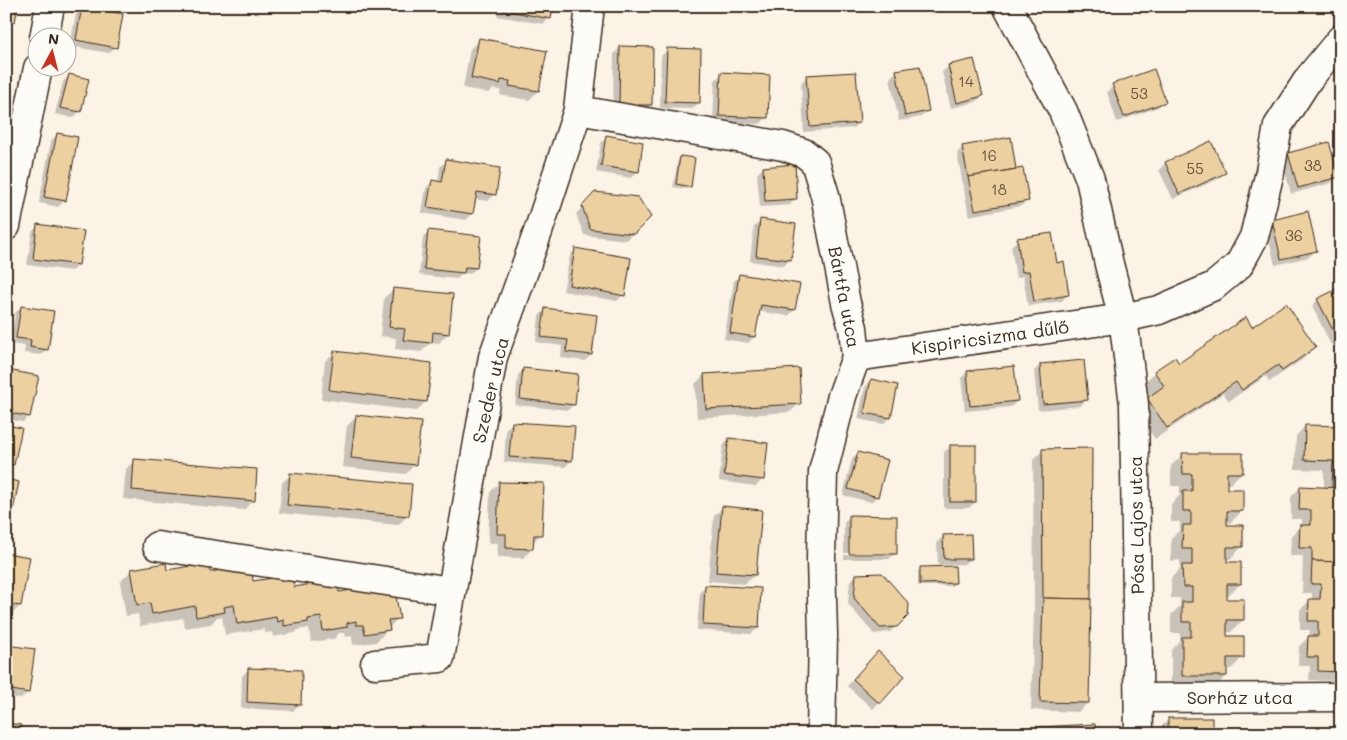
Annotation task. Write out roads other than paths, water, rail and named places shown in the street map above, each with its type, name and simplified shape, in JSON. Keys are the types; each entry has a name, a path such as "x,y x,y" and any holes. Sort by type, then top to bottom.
{"street":[{"path":"46,28 50,6"},
{"name":"Szeder utca","path":"375,664 440,658 493,357 540,229 578,110 590,6"},
{"path":"1007,6 1063,111 1090,179 1123,318"},
{"name":"Kispiricsizma dűlő","path":"856,357 1123,318 1159,310 1214,286 1239,265 1254,237 1270,172 1278,126 1309,78 1341,39"},
{"path":"6,226 36,78"},
{"name":"Bártfa utca","path":"578,110 783,146 804,153 815,162 825,195 846,303 853,328 856,357 842,396 823,472 821,734"},
{"name":"Pósa Lajos utca","path":"1123,318 1134,404 1138,734"},
{"path":"158,546 451,590"},
{"name":"Sorház utca","path":"1139,698 1341,697"}]}
